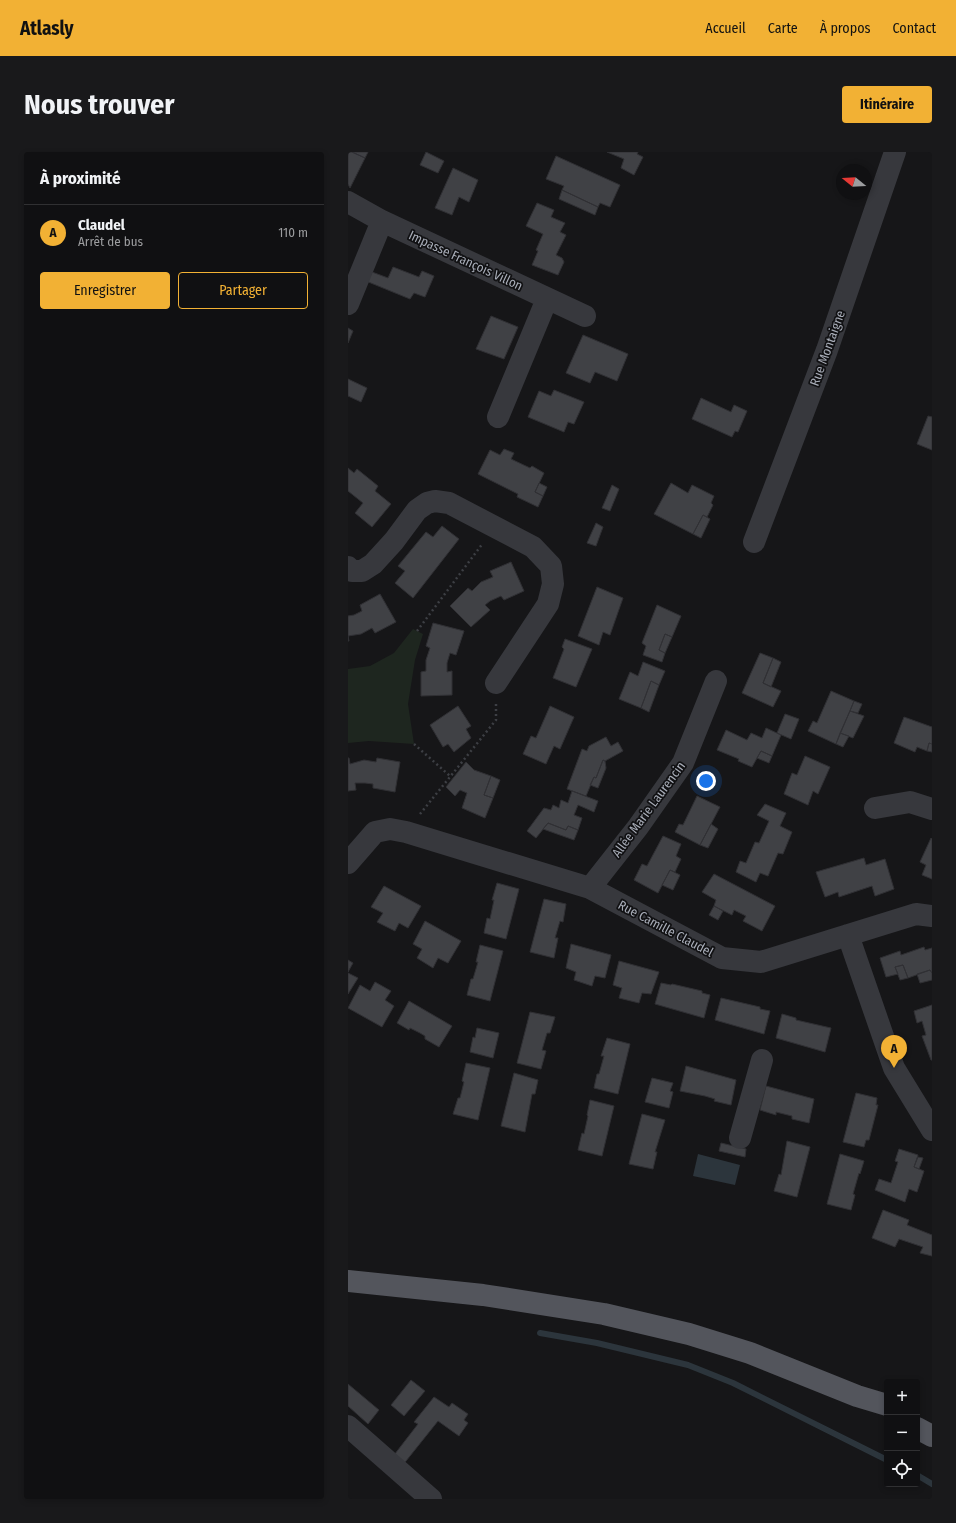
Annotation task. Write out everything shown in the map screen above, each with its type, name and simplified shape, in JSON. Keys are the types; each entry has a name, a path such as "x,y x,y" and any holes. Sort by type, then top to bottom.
{"main road":[{"path":"348,1282 483,1295 604,1314 689,1334 750,1352 857,1396 884,1404"},
{"path":"857,1396 884,1410"},
{"path":"920,1415 932,1418"},
{"path":"920,1430 932,1436"}],"street":[{"name":"Rue Montaigne","path":"754,542 827,350 895,152"},
{"name":"Impasse François Villon","path":"348,202 382,221 585,316"},
{"path":"348,304 382,221"},
{"path":"498,417 547,299"},
{"path":"348,567 352,571 362,571 373,564 394,541 417,510 426,503 435,501 449,503 495,526 532,547 551,566 553,584 548,604 496,683"},
{"name":"Allée Marie Laurencin","path":"590,888 638,827 683,763 716,681"},
{"path":"875,808 910,802 932,809"},
{"name":"Rue Camille Claudel","path":"348,863 374,832 390,829 406,832 590,888 722,958 761,962 916,914 932,916"},
{"path":"848,935 894,1068 932,1130"},
{"path":"740,1138 762,1060"},
{"path":"348,1426 431,1499"}],"path":[{"path":"417,631 457,580 495,526"},
{"path":"406,832 496,720 496,683"},
{"path":"414,744 450,776"}],"shaded area":[{"path":"413,629 423,634 415,660 408,704 414,744 369,741 348,743 348,669 370,666 394,653"},
{"path":"698,1154 740,1165 735,1185 693,1176"}],"building":[{"path":"348,152 352,152 365,158 350,188 348,184"},
{"path":"352,152 368,152 365,158"},
{"path":"426,152 444,161 438,173 420,165"},
{"path":"607,152 638,152 637,154 643,157 634,175 621,168 624,159"},
{"path":"556,156 620,185 610,207 600,203 598,207 562,190 564,186 546,179"},
{"path":"453,168 478,180 469,202 459,197 452,215 435,208"},
{"path":"562,190 598,207 595,215 559,199"},
{"path":"537,203 554,210 551,217 565,223 560,232 566,235 556,255 562,258 564,262 558,275 532,265 538,251 536,250 543,234 526,226"},
{"path":"393,267 419,277 422,271 434,276 425,297 414,293 410,299 366,281 372,272 388,278"},
{"path":"491,316 518,327 504,359 476,349"},
{"path":"348,328 353,331 348,343"},
{"path":"583,335 628,354 617,381 595,372 590,383 566,373"},
{"path":"348,379 367,388 361,402 348,396"},
{"path":"554,390 584,402 574,424 568,422 564,432 528,417 539,391 551,396"},
{"path":"701,398 731,412 734,405 747,411 738,432 735,431 732,437 692,419"},
{"path":"928,416 932,417 932,450 917,444"},
{"path":"504,449 514,453 511,459 530,468 532,466 544,473 535,492 543,496 538,507 517,497 518,494 478,474 490,450 500,455"},
{"path":"348,468 354,473 357,469 378,486 375,491 391,504 372,527 355,513 363,503 348,491"},
{"path":"539,483 547,487 543,496 535,492"},
{"path":"671,483 688,493 692,485 714,496 711,503 713,505 707,517 703,515 693,534 654,514"},
{"path":"612,485 619,489 610,511 602,508"},
{"path":"703,515 710,519 701,538 693,534"},
{"path":"596,523 603,527 596,546 587,543"},
{"path":"442,526 459,539 413,598 395,583 405,571 398,566 426,532 433,537"},
{"path":"511,562 524,591 504,600 501,596 490,601 485,605 490,610 471,627 450,606 468,588 472,591 481,582 493,577 490,571"},
{"path":"597,587 623,598 610,635 603,632 599,645 578,636"},
{"path":"380,594 396,622 375,633 372,628 361,634 348,636 348,616 362,611 360,605"},
{"path":"657,605 681,616 672,637 665,634 659,650 665,653 662,662 643,655 646,646 642,643"},
{"path":"433,623 464,631 456,655 450,653 447,663 447,672 452,671 452,695 421,696 421,672 426,671 426,660 430,648 426,646"},
{"path":"665,634 672,637 665,653 659,650"},
{"path":"565,639 592,649 576,687 553,678 564,649 562,647"},
{"path":"760,653 773,658 763,683 781,691 773,707 742,693"},
{"path":"773,658 781,662 771,687 763,683"},
{"path":"643,662 665,671 659,685 651,681 641,708 619,699 630,672 638,676"},
{"path":"651,681 659,685 649,712 641,708"},
{"path":"831,691 854,701 836,744 808,731 813,721 817,723"},
{"path":"854,701 862,704 858,713 850,711"},
{"path":"458,706 471,726 466,729 471,738 454,752 448,744 443,747 430,725"},
{"path":"550,706 574,717 560,749 554,746 546,764 523,754 531,736 536,738"},
{"path":"850,711 864,716 853,738 840,733"},
{"path":"785,714 799,719 791,739 777,733"},
{"path":"904,717 932,727 932,744 929,743 927,751 917,747 915,752 894,743"},
{"path":"766,728 781,735 772,756 761,751 752,767 738,761 739,759 717,750 726,730 747,740 751,733 762,738"},
{"path":"840,733 849,736 843,747 836,744"},
{"path":"606,737 611,746 618,742 623,751 605,761 603,760 596,778 594,777 586,796 567,789 582,749 587,751 589,746"},
{"path":"929,743 932,744 932,752 927,751"},
{"path":"761,751 772,756 769,763 757,758"},
{"path":"805,756 830,767 818,794 813,791 808,805 784,794 792,773 797,775"},
{"path":"348,758 350,764 364,760 376,762 377,758 400,762 395,792 373,788 373,784 365,783 355,783 356,790 348,791"},
{"path":"603,760 605,761 606,768 598,788 590,785 594,777 596,778"},
{"path":"466,762 474,770 491,776 484,795 493,798 485,818 462,808 467,793 460,790 455,796 446,787"},
{"path":"491,776 500,780 493,798 484,795"},
{"path":"572,791 598,801 594,812 578,805 574,815 582,818 578,830 568,826 566,830 548,823 536,838 527,831 544,808 551,810 553,805 559,808 561,800 568,803"},
{"path":"697,796 720,807 700,845 675,832 679,824 683,825"},
{"path":"765,804 786,813 780,826 792,832 783,854 778,853 768,876 760,873 756,882 736,872 740,861 746,863 755,842 759,843 769,821 757,815"},
{"path":"548,823 566,830 568,826 578,830 574,840 543,829"},
{"path":"711,824 718,829 708,848 700,845"},
{"path":"663,836 681,844 676,856 681,859 675,872 670,870 658,893 634,880 642,864 647,866"},
{"path":"931,838 932,879 922,875 926,865 920,862"},
{"path":"864,858 866,865 885,859 894,889 875,896 872,886 839,897 838,892 825,897 816,872"},
{"path":"670,870 680,875 673,890 662,885"},
{"path":"714,874 775,906 762,931 743,921 746,916 734,910 732,915 714,906 716,900 702,892"},
{"path":"497,883 519,889 506,939 484,933 487,918 490,919 494,900 492,900"},
{"path":"384,886 421,906 408,928 399,923 395,931 377,922 383,913 371,907"},
{"path":"544,899 566,904 563,922 560,921 555,938 558,938 554,958 530,952"},
{"path":"714,906 723,911 718,920 709,915"},
{"path":"425,921 461,941 448,963 438,958 433,968 417,958 422,949 413,944"},
{"path":"571,944 611,955 605,978 595,976 592,986 574,980 576,972 566,968"},
{"path":"480,945 503,951 490,1001 467,995 471,979 473,979 478,962 476,962"},
{"path":"924,947 925,950 932,948 932,973 930,970 908,978 903,965 895,967 898,974 886,977 880,958 900,951 901,955"},
{"path":"348,960 353,963 348,972"},
{"path":"619,961 659,972 651,994 642,993 639,1003 619,998 622,988 613,985"},
{"path":"903,965 908,978 900,980 895,967"},
{"path":"930,970 932,973 932,980 920,983 917,974"},
{"path":"348,973 358,978 348,994"},
{"path":"375,982 391,991 385,1000 394,1006 382,1027 348,1008 360,985 370,991"},
{"path":"661,983 702,991 702,993 710,995 704,1018 655,1004"},
{"path":"721,998 760,1007 760,1009 770,1011 764,1034 715,1020"},
{"path":"409,1001 452,1026 439,1047 425,1039 425,1036 420,1033 410,1028 409,1030 397,1023"},
{"path":"932,1005 931,1060 922,1036 926,1035 922,1021 917,1023 914,1011"},
{"path":"530,1012 555,1017 550,1033 547,1033 542,1050 546,1051 541,1069 517,1063"},
{"path":"782,1014 796,1018 796,1020 831,1028 825,1052 776,1038"},
{"path":"477,1028 499,1033 493,1058 470,1052 473,1037 475,1038"},
{"path":"607,1038 630,1044 618,1094 594,1088 597,1074 599,1074 604,1056 601,1056"},
{"path":"466,1063 490,1068 478,1120 453,1114 458,1098 460,1098 464,1082 462,1081"},
{"path":"686,1066 736,1080 731,1105 714,1101 715,1099 705,1096 680,1091"},
{"path":"514,1073 538,1080 535,1094 532,1094 525,1132 501,1126"},
{"path":"652,1078 673,1083 670,1091 673,1092 669,1108 645,1102"},
{"path":"766,1086 814,1099 809,1123 792,1119 792,1116 776,1112 776,1115 760,1110"},
{"path":"856,1093 877,1098 876,1105 878,1105 869,1140 866,1140 864,1147 843,1142"},
{"path":"590,1100 614,1106 602,1156 578,1150 582,1133 584,1134"},
{"path":"642,1114 665,1120 655,1152 657,1152 653,1169 629,1164"},
{"path":"787,1141 810,1147 797,1197 774,1191 779,1174 781,1175"},
{"path":"721,1143 746,1149 745,1157 719,1151"},
{"path":"899,1149 918,1155 914,1167 924,1171 917,1192 909,1189 905,1202 875,1190 879,1179 891,1183 898,1162 895,1161"},
{"path":"840,1154 864,1161 853,1194 855,1195 851,1210 827,1204"},
{"path":"918,1157 923,1158 919,1169 914,1167"},
{"path":"883,1210 909,1220 907,1225 932,1235 932,1256 920,1253 923,1247 899,1239 895,1247 872,1238"},
{"path":"411,1380 425,1391 404,1416 391,1405"},
{"path":"348,1384 379,1410 368,1424 348,1406"},
{"path":"434,1397 449,1407 452,1403 468,1414 464,1420 468,1423 459,1436 438,1421 402,1466 391,1459 418,1424 414,1422"}],"waterway":[{"path":"540,1333 597,1343 688,1365 733,1383 884,1458"},
{"path":"920,1477 932,1484"}],"place":[{"name":"Claudel","path":"894,1068"}]}
